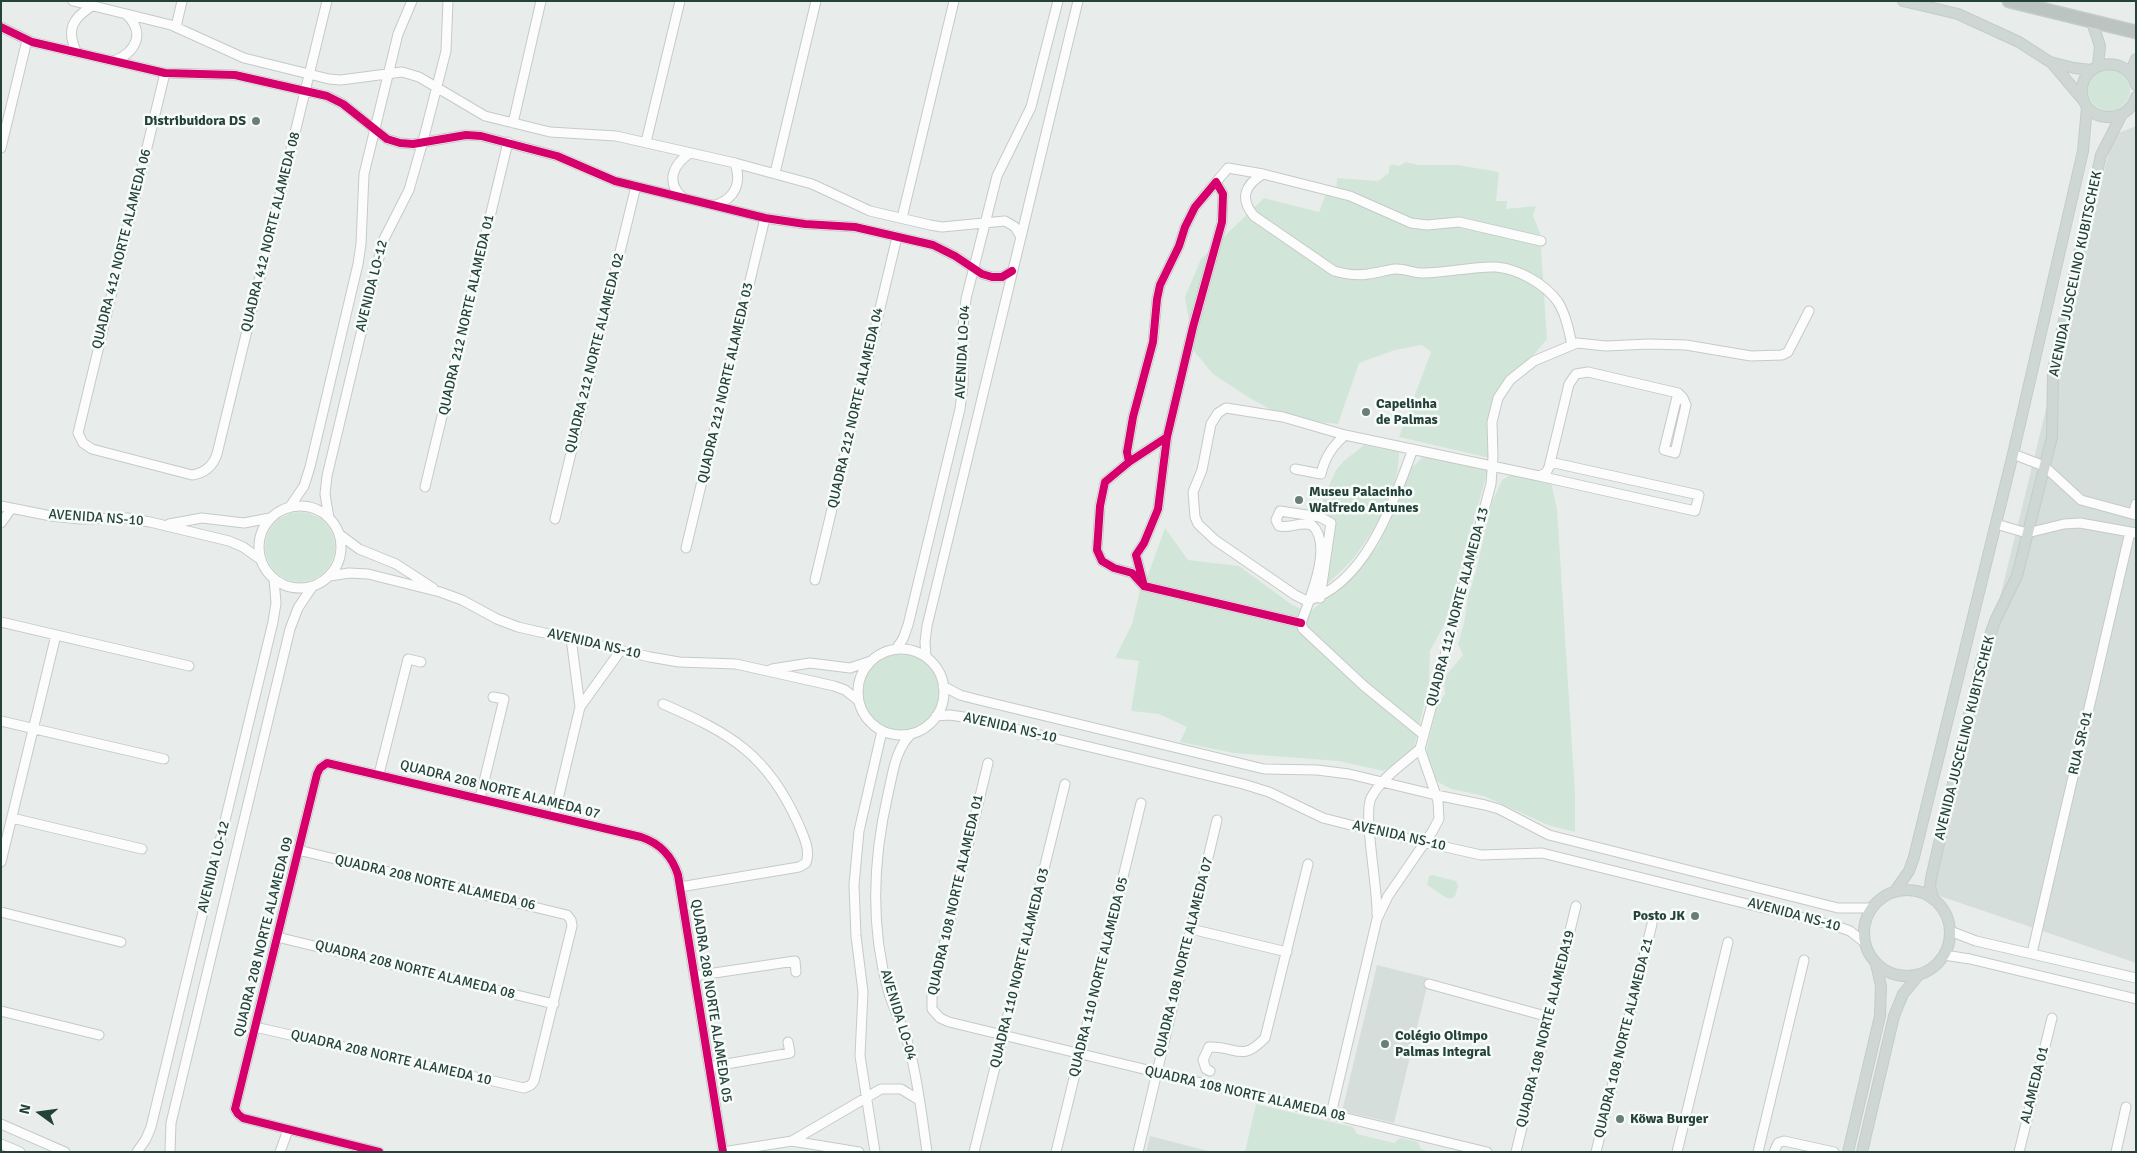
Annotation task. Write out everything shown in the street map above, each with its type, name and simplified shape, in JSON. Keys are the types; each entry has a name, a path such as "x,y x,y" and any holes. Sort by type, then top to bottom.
{"highway":[{"path":"2009,1 2136,32"}],"main road":[{"path":"1903,1 1958,14 2019,42 2050,62 2094,113 2102,117 2112,118 2121,116 2133,107 2136,96"},
{"name":"AVENIDA JUSCELINO KUBITSCHEK","path":"1895,892 1909,871 1914,857 2013,454 2083,151 2086,104 2083,85 2095,68 2100,46 2092,22"},
{"path":"2134,79 2136,59"},
{"path":"2050,62 2074,68 2095,68 2115,64 2134,79"},
{"name":"AVENIDA JUSCELINO KUBITSCHEK","path":"1933,899 1930,878 1982,658 1995,621 2016,576 2052,436 2053,370 2101,155 2121,116"},
{"path":"1862,1152 1894,1016 1903,994 1918,976 1933,968 1944,955 1950,940 1950,931 1945,913 1933,899 1915,890 1895,892 1882,898 1872,908 1864,929 1864,942 1870,957 1885,971 1906,977 1918,976"},
{"path":"1848,1152 1880,1016 1881,986 1876,964"}],"street":[{"path":"73,1 176,27 244,58 338,80 402,72 419,77 479,114 550,132 616,136 735,163 812,184 864,208 938,226 1005,221 1014,227 1021,237"},
{"path":"176,27 182,1"},
{"name":"QUADRA 412 NORTE ALAMEDA 08","path":"214,463 327,1"},
{"name":"AVENIDA LO-12","path":"289,508 302,490 309,473 356,272 362,238 363,180 398,34 412,1"},
{"name":"AVENIDA LO-12","path":"329,518 325,494 327,476 380,252 386,233 411,185 437,89 448,37 448,1"},
{"path":"513,123 542,1"},
{"path":"646,142 680,1"},
{"path":"775,173 816,1"},
{"path":"902,218 954,1"},
{"name":"AVENIDA LO-04","path":"896,649 903,639 908,625 961,402 964,378 964,313 985,222 999,170 1031,108 1058,1"},
{"name":"AVENIDA LO-04","path":"926,656 927,626 1078,1"},
{"path":"76,51 71,38 72,24 78,15 92,6"},
{"path":"114,61 129,53 136,40 136,27 126,14"},
{"path":"1,27 27,40 165,74 235,75 327,96 339,102 387,139 400,143 466,135 508,142 557,156 601,176 636,186 765,218 794,223 854,227 897,237 940,248 992,277 1002,276 1012,271"},
{"path":"1,148 27,40"},
{"name":"QUADRA 412 NORTE ALAMEDA 06","path":"165,74 78,426 78,433 81,440 92,450 186,474 201,473 214,463"},
{"name":"QUADRA 212 NORTE ALAMEDA 01","path":"425,487 508,142"},
{"path":"682,196 673,186 672,175 681,159 690,153"},
{"path":"716,205 728,200 733,194 738,182 735,163"},
{"path":"1129,462 1127,452 1132,417 1154,342 1157,299 1160,285 1195,207 1228,168 1263,174 1350,196 1411,223 1427,225 1459,222 1541,241"},
{"path":"1263,174 1250,182 1247,190 1249,210 1254,216 1334,271 1347,274 1367,274 1394,269 1406,269 1422,274 1484,267 1518,272 1544,287 1558,303 1568,325 1572,345 1577,343 1606,346 1686,345 1751,356 1782,355 1788,352 1809,311"},
{"path":"1144,586 1136,555 1144,543 1158,509 1161,472 1167,437 1195,318 1222,222 1223,194 1216,182"},
{"name":"QUADRA 212 NORTE ALAMEDA 02","path":"555,519 636,186"},
{"name":"QUADRA 212 NORTE ALAMEDA 03","path":"686,548 765,218"},
{"name":"QUADRA 212 NORTE ALAMEDA 04","path":"815,580 897,237"},
{"name":"QUADRA 112 NORTE ALAMEDA 13","path":"1420,748 1491,484 1494,457 1492,422 1498,398 1510,380 1534,361 1572,345"},
{"path":"1539,476 1546,472 1550,462 1569,384 1576,374 1588,372 1678,393 1683,398 1686,406 1675,453 1664,450 1678,393"},
{"path":"1307,602 1205,532 1195,517 1193,492 1202,470 1211,424 1218,413 1226,408 1283,417 1345,435 1492,465 1695,511 1699,495 1550,462"},
{"path":"1295,469 1321,474 1329,451 1345,435"},
{"path":"1167,437 1129,462 1105,482 1100,506 1098,550 1102,561 1114,568 1132,573 1144,586 1300,623 1307,634 1342,667 1424,734"},
{"path":"1307,602 1320,598 1357,564 1377,535 1393,504 1413,449"},
{"path":"2013,454 2044,466 2081,500 2134,515 2136,504"},
{"name":"AVENIDA NS-10","path":"1,506 51,516 80,519 129,518 162,524 229,541 243,547 260,559 265,570 274,579"},
{"name":"AVENIDA NS-10","path":"162,524 202,518 244,523 270,518 289,508 310,507 329,518 339,534 359,548 396,564 440,592"},
{"path":"1,523 11,509"},
{"path":"1300,623 1319,568 1320,546 1318,533 1312,525 1304,523 1284,527 1279,526 1276,520 1280,511 1320,517 1331,523 1320,598"},
{"path":"260,559 261,535 270,518"},
{"path":"1996,524 2027,533 2064,524 2080,523 2133,533"},
{"name":"RUA SR-01","path":"2032,953 2133,533"},
{"path":"330,576 340,557 341,545 339,534"},
{"name":"AVENIDA NS-10","path":"312,587 330,576 349,573 368,574 440,592 462,600 510,624 666,660 726,663 838,687 859,701 866,717 882,731"},
{"path":"274,579 291,588 312,587"},
{"name":"AVENIDA LO-12","path":"137,1152 146,1139 151,1127 273,622 276,604 274,579"},
{"name":"AVENIDA LO-12","path":"170,1152 171,1124 290,629 298,608 312,587"},
{"path":"1,622 189,666"},
{"path":"1,862 56,635"},
{"path":"554,816 580,707 571,638"},
{"path":"882,731 897,735 911,734 924,727 936,716 942,704 943,686 938,670 926,656 906,649 896,649"},
{"name":"AVENIDA NS-10","path":"756,668 776,669 810,663 850,668 871,661 882,653 896,649"},
{"path":"580,707 621,650"},
{"path":"379,774 408,659 421,662"},
{"path":"859,701 860,680 871,661"},
{"name":"AVENIDA NS-10","path":"943,686 975,700 1254,767 1280,770 1333,771 1499,809 1548,835 1838,908 1872,908"},
{"path":"480,798 504,699 493,697"},
{"path":"663,704 722,732 745,748 765,767 780,787 793,813 808,853 806,863 799,867 680,888"},
{"name":"AVENIDA NS-10","path":"936,716 964,717 1243,784 1269,792 1322,818 1424,843 1481,855 1542,853 1836,926 1850,931 1864,942"},
{"path":"1,720 164,759"},
{"name":"AVENIDA LO-04","path":"875,1152 860,1056 864,992 856,927 854,872 863,809 882,731"},
{"name":"AVENIDA LO-04","path":"911,734 899,751 884,815 877,862 876,909 878,942 885,979 890,998 909,1046 919,1100 925,1150"},
{"path":"1331,1114 1377,919 1388,896 1439,819 1439,806 1420,748 1383,782 1375,791 1368,804 1377,894 1377,919"},
{"name":"QUADRA 208 NORTE ALAMEDA 07","path":"321,767 329,763 645,838 660,846 668,856"},
{"name":"QUADRA 108 NORTE ALAMEDA 01","path":"988,763 931,1002 935,1014 944,1020 1004,1036"},
{"name":"QUADRA 208 NORTE ALAMEDA 09","path":"288,1130 243,1118 237,1113 236,1104 317,774 321,767"},
{"name":"QUADRA 110 NORTE ALAMEDA 03","path":"974,1152 1065,784"},
{"name":"QUADRA 110 NORTE ALAMEDA 05","path":"1056,1152 1142,803"},
{"path":"12,818 142,850"},
{"name":"QUADRA 108 NORTE ALAMEDA 07","path":"1138,1152 1217,820"},
{"name":"QUADRA 208 NORTE ALAMEDA 06","path":"298,850 563,914 570,918 572,926 554,1004"},
{"name":"QUADRA 208 NORTE ALAMEDA 05","path":"668,856 677,871 723,1152"},
{"path":"1210,1071 1206,1069 1203,1060 1209,1047 1241,1053 1249,1051 1265,1038 1308,864"},
{"name":"QUADRA 108 NORTE ALAMEDA19","path":"1516,1152 1576,906"},
{"path":"1,912 121,942"},
{"name":"QUADRA 108 NORTE ALAMEDA 21","path":"1596,1152 1652,924"},
{"path":"1191,929 1287,952"},
{"path":"1950,931 1976,941 2136,978"},
{"name":"QUADRA 208 NORTE ALAMEDA 08","path":"277,937 554,1004"},
{"path":"1677,1152 1728,942"},
{"path":"1944,955 1970,959 2136,999"},
{"path":"1758,1152 1804,960"},
{"path":"694,976 795,961 796,972"},
{"path":"1429,984 1549,1017"},
{"name":"QUADRA 208 NORTE ALAMEDA 10","path":"254,1027 518,1088 527,1088 534,1081 554,1004"},
{"path":"1,1011 100,1035"},
{"name":"ALAMEDA 01","path":"2019,1152 2052,1018"},
{"name":"QUADRA 108 NORTE ALAMEDA 08","path":"1004,1036 1487,1152"},
{"path":"709,1067 790,1053 788,1042"},
{"path":"792,1141 881,1089 895,1088 908,1092 919,1100"},
{"path":"2116,1152 2126,1106"},
{"path":"1,1124 65,1152"},
{"path":"280,1152 288,1130 379,1152"},
{"path":"723,1152 792,1141 859,1152"},
{"path":"1774,1152 1778,1143 1784,1141 1834,1152"},
{"path":"1,1144 20,1152"}],"shaded area":[{"path":"2136,126 2136,963 1928,892 2113,135"},
{"name":"Colégio Olimpo Palmas Integral","path":"1377,965 1429,978 1394,1123 1342,1111"},
{"path":"1150,1136 1212,1152 1146,1152"}],"green space":[{"path":"2113,69 2121,72 2127,78 2130,90 2127,102 2121,108 2105,111 2097,108 2091,102 2088,86 2091,78 2097,72"},
{"path":"1406,162 1418,165 1458,165 1499,172 1496,201 1507,201 1506,209 1536,206 1533,216 1540,233 1547,339 1498,398 1490,458 1399,437 1431,352 1422,345 1395,350 1359,363 1338,424 1288,419 1248,397 1213,374 1194,351 1185,297 1201,259 1264,198 1319,212 1326,194 1336,198 1337,178 1378,181 1389,173 1389,167 1392,164 1399,166"},
{"path":"1364,445 1399,452 1395,480 1384,510 1368,538 1351,561 1324,589 1334,522 1319,512 1320,506 1336,470"},
{"path":"1425,455 1489,466 1446,621 1430,651 1429,683 1413,752 1384,771 1338,761 1233,753 1180,742 1187,727 1159,714 1131,711 1139,661 1115,658 1132,624 1140,590 1144,586 1165,528 1188,560 1239,566 1291,604 1308,613 1342,587 1378,546 1408,471"},
{"path":"1510,475 1551,482 1557,509 1575,794 1575,832 1548,825 1484,796 1451,789 1438,782 1427,765 1425,756 1437,706 1445,694 1444,678 1463,655 1458,644 1492,502 1502,480"},
{"path":"300,512 313,515 325,522 332,534 335,547 332,560 325,572 313,579 300,582 287,579 275,572 268,560 265,547 268,534 275,522 287,515"},
{"path":"901,654 915,657 928,665 936,678 939,692 936,706 928,719 915,727 901,730 887,727 874,719 866,706 863,692 866,678 874,665 887,657"},
{"path":"1432,875 1456,881 1458,886 1455,896 1451,899 1445,897 1427,885 1429,876"},
{"path":"1256,1104 1353,1127 1357,1134 1394,1143 1400,1138 1418,1142 1421,1149 1430,1152 1245,1152"}],"cycle path":[{"path":"1,27 32,42 165,73 235,75 327,96 343,104 387,139 400,143 413,144 466,135 481,136 557,156 615,181 765,218 805,224 855,227 933,245 955,256 982,274 992,277 1002,277 1012,271"},
{"path":"1144,586 1132,573 1114,568 1102,561 1097,550 1100,506 1105,482 1129,462 1167,437 1193,327 1222,222 1223,194 1216,182 1195,207 1160,285 1153,342 1133,417 1127,452 1129,462 1167,437 1158,509 1144,543 1136,555 1144,586 1301,623"},
{"path":"379,1152 243,1118 235,1109 317,774 320,768 327,763 641,837 654,843 664,851 678,875 723,1152"}],"place":[{"name":"Distribuidora DS","path":"256,121"},
{"name":"Capelinha de Palmas","path":"1366,412"},
{"name":"Museu Palacinho Walfredo Antunes","path":"1299,500"},
{"name":"Posto JK","path":"1695,916"},
{"name":"Colégio Olimpo Palmas Integral","path":"1385,1044"},
{"name":"Köwa Burger","path":"1620,1119"}]}
